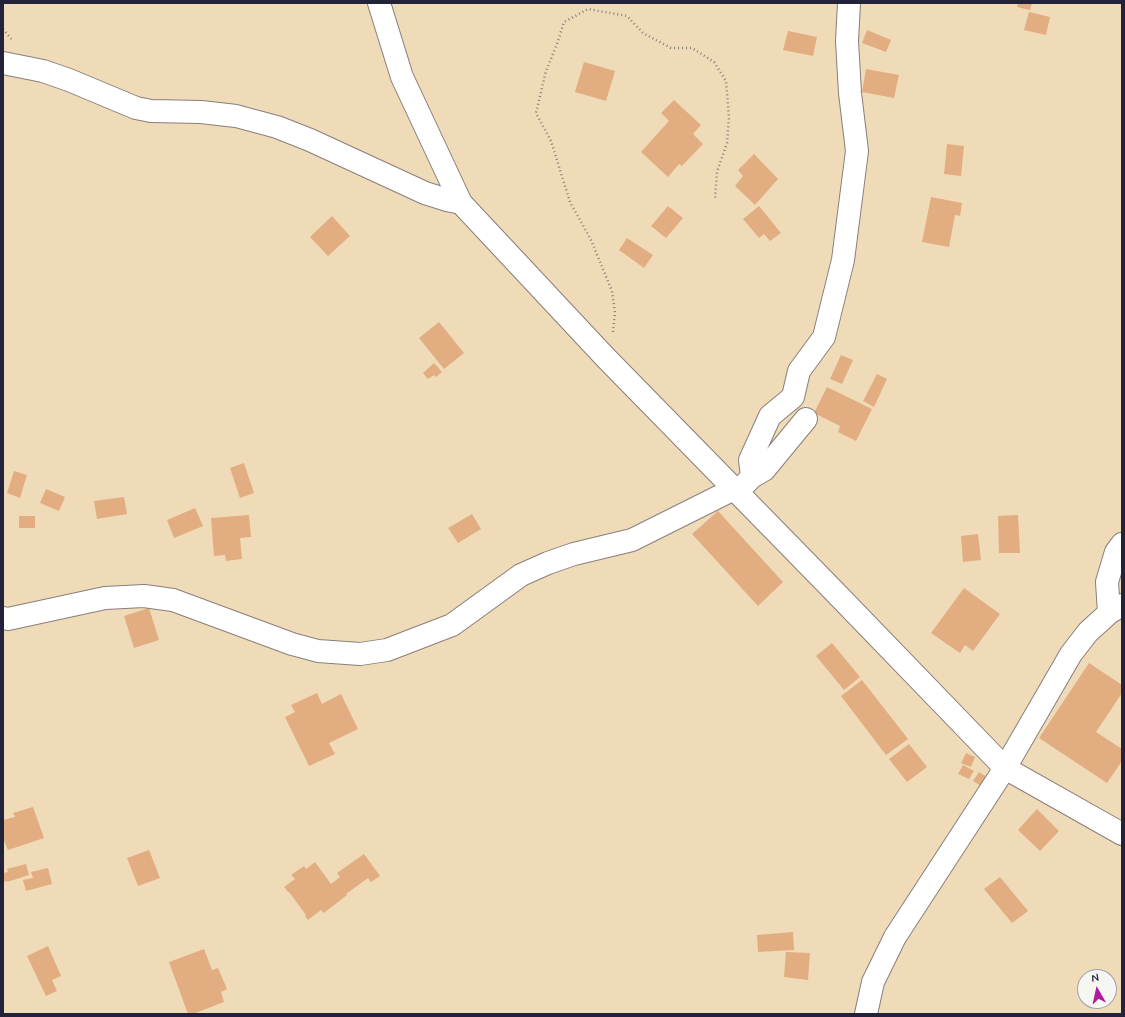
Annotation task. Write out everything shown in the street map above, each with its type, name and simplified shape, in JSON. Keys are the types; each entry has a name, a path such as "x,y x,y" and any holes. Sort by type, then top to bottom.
{"street":[{"path":"379,3 402,77 461,203 605,357 1006,768 1122,834"},
{"path":"752,477 750,460 770,416 793,398 799,371 824,337 843,260 857,151 850,93 847,41 849,3"},
{"path":"3,63 49,73 136,108 151,111 201,112 236,116 277,127 310,140 425,193 461,203"},
{"path":"3,618 8,619 106,598 144,596 173,600 292,644 318,651 360,654 387,650 452,625 521,575 548,562 632,540 737,492 752,477 764,470 806,419"},
{"path":"866,1014 873,982 895,937 1006,768 1071,654 1088,632 1115,609 1107,582 1116,552 1122,544"}],"path":[{"path":"605,357 613,337 614,313 612,291 591,240 570,202 551,141 536,113 546,71 564,22 588,10 627,16 643,33 671,48 692,48 714,62 726,81 729,117 727,143 716,172 715,200"}],"building":[{"path":"1018,3 1032,3 1030,10 1017,7"},
{"path":"1029,12 1050,17 1046,35 1024,30"},
{"path":"867,30 891,40 886,52 862,43"},
{"path":"788,31 817,37 813,56 783,50"},
{"path":"584,62 615,71 606,101 575,92"},
{"path":"866,69 899,75 894,98 862,92"},
{"path":"674,100 701,125 693,134 703,144 682,166 679,164 668,177 641,152 669,121 661,113"},
{"path":"947,144 964,146 961,176 944,174"},
{"path":"754,154 778,179 755,205 735,186 743,176 738,170"},
{"path":"931,197 962,203 960,216 955,215 949,247 922,242"},
{"path":"668,206 683,218 666,238 651,226"},
{"path":"759,206 781,233 770,241 764,234 759,238 743,219"},
{"path":"332,216 350,236 328,256 310,237"},
{"path":"627,238 653,255 644,268 619,250"},
{"path":"439,322 464,353 444,369 419,338"},
{"path":"841,355 853,360 842,384 830,379"},
{"path":"434,363 442,372 436,377 434,375 428,379 423,373"},
{"path":"877,374 887,379 874,407 863,401"},
{"path":"827,387 872,409 856,441 838,432 840,426 814,413"},
{"path":"244,463 254,493 240,498 230,468"},
{"path":"14,471 27,475 20,498 7,493"},
{"path":"46,489 65,497 59,511 40,503"},
{"path":"124,497 127,514 97,519 94,501"},
{"path":"195,508 203,526 174,538 167,520"},
{"path":"718,511 783,582 758,606 692,534"},
{"path":"472,514 481,529 458,543 448,528"},
{"path":"249,515 251,537 240,538 242,559 226,561 225,555 214,556 211,518"},
{"path":"1018,515 1020,553 999,553 998,516"},
{"path":"19,516 35,516 35,528 19,528"},
{"path":"978,534 981,560 963,562 961,536"},
{"path":"964,588 1000,614 973,651 965,645 960,653 931,633"},
{"path":"149,608 159,640 134,648 124,616"},
{"path":"832,643 860,677 844,690 816,656"},
{"path":"1089,663 1122,685 1122,693 1096,732 1122,749 1122,761 1107,783 1039,738"},
{"path":"862,680 908,739 886,755 841,696"},
{"path":"317,693 322,704 341,694 358,729 329,743 335,754 309,766 285,717 295,712 291,705"},
{"path":"909,744 927,767 907,782 889,759"},
{"path":"966,753 975,757 971,767 961,763"},
{"path":"963,765 974,771 969,779 958,774"},
{"path":"979,772 987,777 981,786 973,781"},
{"path":"33,807 44,838 8,850 3,838 3,820 15,817 13,813"},
{"path":"1037,809 1059,831 1040,851 1018,830"},
{"path":"149,850 160,878 138,886 127,858"},
{"path":"364,854 380,876 371,882 368,878 324,913 321,910 308,920 305,916 306,915 284,887 295,879 291,875 304,866 306,869 315,862 331,884 340,877 337,873"},
{"path":"26,864 29,875 3,882 3,873 8,872 7,869"},
{"path":"48,868 52,884 26,891 23,880 33,878 31,872"},
{"path":"1000,877 1028,911 1012,923 984,889"},
{"path":"793,932 794,950 758,952 757,935"},
{"path":"48,946 61,976 52,980 57,991 46,996 27,956"},
{"path":"204,949 212,970 218,968 227,989 221,992 224,1002 193,1014 188,1014 169,962"},
{"path":"786,952 810,953 808,980 784,977"}]}
